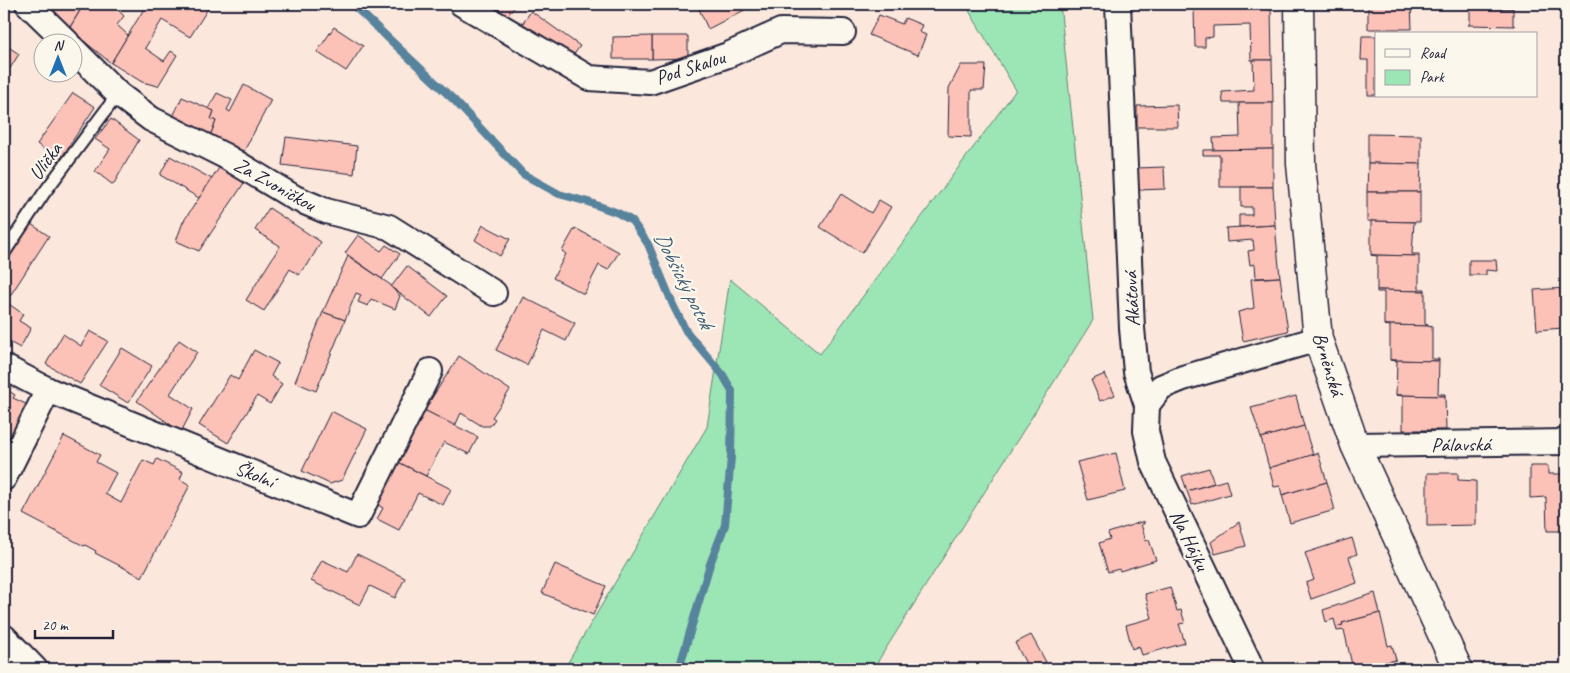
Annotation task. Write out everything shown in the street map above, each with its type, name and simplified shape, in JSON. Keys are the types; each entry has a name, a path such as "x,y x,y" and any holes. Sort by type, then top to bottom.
{"main road":[{"name":"Brněnská","path":"1299,4 1301,164 1318,339 1355,445 1458,669"}],"street":[{"path":"28,4 57,32"},
{"name":"Pod Skalou","path":"462,4 589,78 650,82 728,55 781,31 843,32"},
{"name":"Akátová","path":"1118,4 1132,328 1136,372 1146,405"},
{"name":"Za Zvoničkou","path":"82,58 118,94 151,119 225,156 295,198 326,211 389,227 494,292"},
{"path":"1146,405 1161,387 1183,378 1318,339"},
{"name":"Školní","path":"4,367 48,390 358,516 430,371"},
{"path":"4,478 48,390"},
{"name":"Na Hájku","path":"1146,405 1146,431 1153,462 1252,669"},
{"name":"Pálavská","path":"1355,445 1566,442"},
{"path":"4,637 35,669"}],"lane":[{"name":"Ulička","path":"4,254 44,193 118,94"}],"green space":[{"path":"965,4 1060,4 1093,320 873,669 564,669 707,427 730,279 820,354 1016,90"}],"building":[{"path":"49,4 79,4 82,7 69,29"},
{"path":"84,4 119,4 116,8 124,16 117,25 128,35 111,63 82,40 82,32 73,32 69,29"},
{"path":"147,4 211,4 190,37 162,20 145,48 164,61 171,51 177,55 158,86 142,82 111,63"},
{"path":"484,4 517,4 505,19"},
{"path":"704,4 756,4 708,29 698,7"},
{"path":"1250,4 1271,4 1271,7 1250,7"},
{"path":"1368,4 1411,4 1412,29 1368,29"},
{"path":"1470,4 1513,4 1513,9 1470,8"},
{"path":"1271,7 1272,60 1251,60 1250,25 1213,26 1213,37 1205,38 1205,47 1195,47 1194,9"},
{"path":"1470,8 1513,9 1513,25 1515,26 1468,25 1470,23"},
{"path":"531,11 580,46 568,63 519,29"},
{"path":"879,15 902,24 905,18 922,25 919,32 926,35 918,55 869,35"},
{"path":"334,27 363,46 346,71 317,52"},
{"path":"652,36 688,36 688,58 652,59"},
{"path":"652,36 652,59 613,59 613,37"},
{"path":"1362,36 1375,36 1375,95 1368,95 1368,60 1361,60"},
{"path":"4,44 19,54 4,78"},
{"path":"1253,60 1272,60 1273,103 1223,103 1222,92 1254,90"},
{"path":"961,65 986,65 984,90 971,90 971,137 948,136 949,88"},
{"path":"244,85 271,100 243,153 209,138 216,121 211,119 214,111 208,109 217,93 232,100 227,110 230,112"},
{"path":"73,93 95,107 59,161 37,144"},
{"path":"182,97 214,111 211,119 216,121 209,138 171,121"},
{"path":"1239,103 1273,103 1273,149 1214,150 1213,138 1240,137"},
{"path":"1177,105 1178,127 1137,127 1137,106"},
{"path":"111,119 139,140 113,185 95,171 110,149 95,139"},
{"path":"1368,134 1421,135 1421,164 1368,163"},
{"path":"286,137 357,146 354,174 282,165"},
{"path":"1273,149 1273,187 1220,187 1220,155 1203,155 1203,150"},
{"path":"170,156 212,179 199,198 160,175"},
{"path":"223,162 246,180 199,251 176,241 183,222"},
{"path":"1368,163 1421,164 1420,192 1367,192"},
{"path":"1164,167 1165,189 1138,190 1137,168"},
{"path":"1241,187 1273,187 1275,225 1239,227 1239,215 1252,215 1252,207 1241,207"},
{"path":"1367,192 1420,192 1420,222 1367,221"},
{"path":"841,194 871,213 879,200 891,207 862,253 820,227"},
{"path":"269,208 321,242 307,266 299,275 290,269 264,311 246,300 280,246 255,230"},
{"path":"1371,221 1414,222 1412,254 1419,254 1419,256 1371,255"},
{"path":"31,224 49,236 6,302 23,314 19,321 31,328 20,348 4,339 4,265"},
{"path":"483,225 510,239 500,256 475,240"},
{"path":"1275,225 1280,277 1256,278 1255,264 1250,265 1248,251 1254,250 1253,240 1227,242 1226,228"},
{"path":"575,228 619,252 608,270 599,265 584,294 553,278 566,254 562,251"},
{"path":"358,235 381,251 386,245 400,254 382,279 345,253"},
{"path":"1371,255 1419,256 1419,289 1425,289 1425,291 1377,290 1377,256"},
{"path":"348,256 392,286 400,296 395,309 371,299 368,306 358,302 361,295 356,293 345,320 323,312"},
{"path":"1469,260 1496,260 1497,271 1486,270 1486,275 1469,275"},
{"path":"407,266 447,296 431,317 391,287"},
{"path":"1280,277 1288,331 1243,341 1238,312 1254,308 1251,279"},
{"path":"1566,288 1560,290 1563,328 1537,330 1534,290"},
{"path":"1377,290 1425,291 1425,324 1432,326 1384,325 1384,292 1377,292"},
{"path":"523,297 575,323 566,341 544,330 527,365 496,350"},
{"path":"323,312 345,320 316,391 295,382"},
{"path":"1384,325 1432,326 1432,359 1439,359 1439,361 1390,360 1390,326"},
{"path":"90,331 108,341 80,384 46,364 63,334 81,346"},
{"path":"179,340 197,352 170,394 193,409 181,432 137,401"},
{"path":"122,348 152,366 128,403 99,385"},
{"path":"254,350 278,363 271,376 282,384 270,404 257,396 228,443 199,425 230,375 238,380"},
{"path":"459,356 510,390 492,417 495,419 490,426 482,426 461,413 455,426 424,410"},
{"path":"1390,360 1439,361 1438,394 1445,394 1445,396 1396,395 1397,361"},
{"path":"1105,374 1115,395 1100,401 1091,380"},
{"path":"9,391 15,395 13,398 30,406 4,454 4,392 8,395"},
{"path":"1396,395 1445,396 1446,430 1403,430 1403,396"},
{"path":"1296,396 1304,426 1261,438 1251,408"},
{"path":"424,410 478,437 469,454 444,442 426,476 398,462"},
{"path":"331,411 367,429 342,480 330,484 302,471"},
{"path":"1304,426 1313,455 1269,468 1261,438"},
{"path":"64,436 100,455 96,462 116,473 105,494 121,503 143,460 154,465 157,459 183,472 180,479 190,485 142,577 95,553 96,551 85,545 23,514"},
{"path":"1116,453 1125,491 1088,500 1077,462"},
{"path":"1318,453 1327,482 1282,495 1280,486 1274,487 1269,468"},
{"path":"398,462 451,489 443,505 418,493 399,530 377,519 383,508 378,505"},
{"path":"1530,466 1548,466 1548,474 1566,474 1566,531 1547,531 1546,497 1530,498"},
{"path":"1209,468 1214,483 1187,491 1182,476"},
{"path":"1427,473 1458,473 1458,480 1476,481 1476,525 1427,526"},
{"path":"1226,480 1230,494 1192,505 1187,491"},
{"path":"1327,482 1335,510 1290,523 1282,495"},
{"path":"1144,521 1144,524 1141,524 1146,541 1149,540 1156,560 1120,571 1119,569 1108,572 1099,543 1110,539 1108,533"},
{"path":"1239,522 1246,546 1215,554 1211,542"},
{"path":"1352,538 1357,554 1349,557 1357,583 1311,599 1306,583 1314,580 1305,553"},
{"path":"357,554 405,578 395,598 370,586 360,605 311,581 322,560 348,572"},
{"path":"555,564 606,586 593,615 542,593"},
{"path":"1170,587 1177,611 1181,610 1185,623 1179,624 1185,643 1142,655 1139,646 1132,649 1126,625 1152,618 1145,594"},
{"path":"1375,593 1380,613 1342,623 1343,625 1336,627 1334,619 1326,622 1323,610"},
{"path":"1380,613 1388,646 1392,645 1396,660 1353,669 1344,630 1337,631 1336,627 1343,625 1342,623"},
{"path":"1031,635 1046,662 1033,669 1029,669 1015,643"}],"waterway":[{"name":"Dobšický potok","path":"352,4 455,101 523,174 559,194 618,213 632,221 648,244 673,305 686,331 723,375 732,391 731,457 725,525 710,564 679,669"}]}
